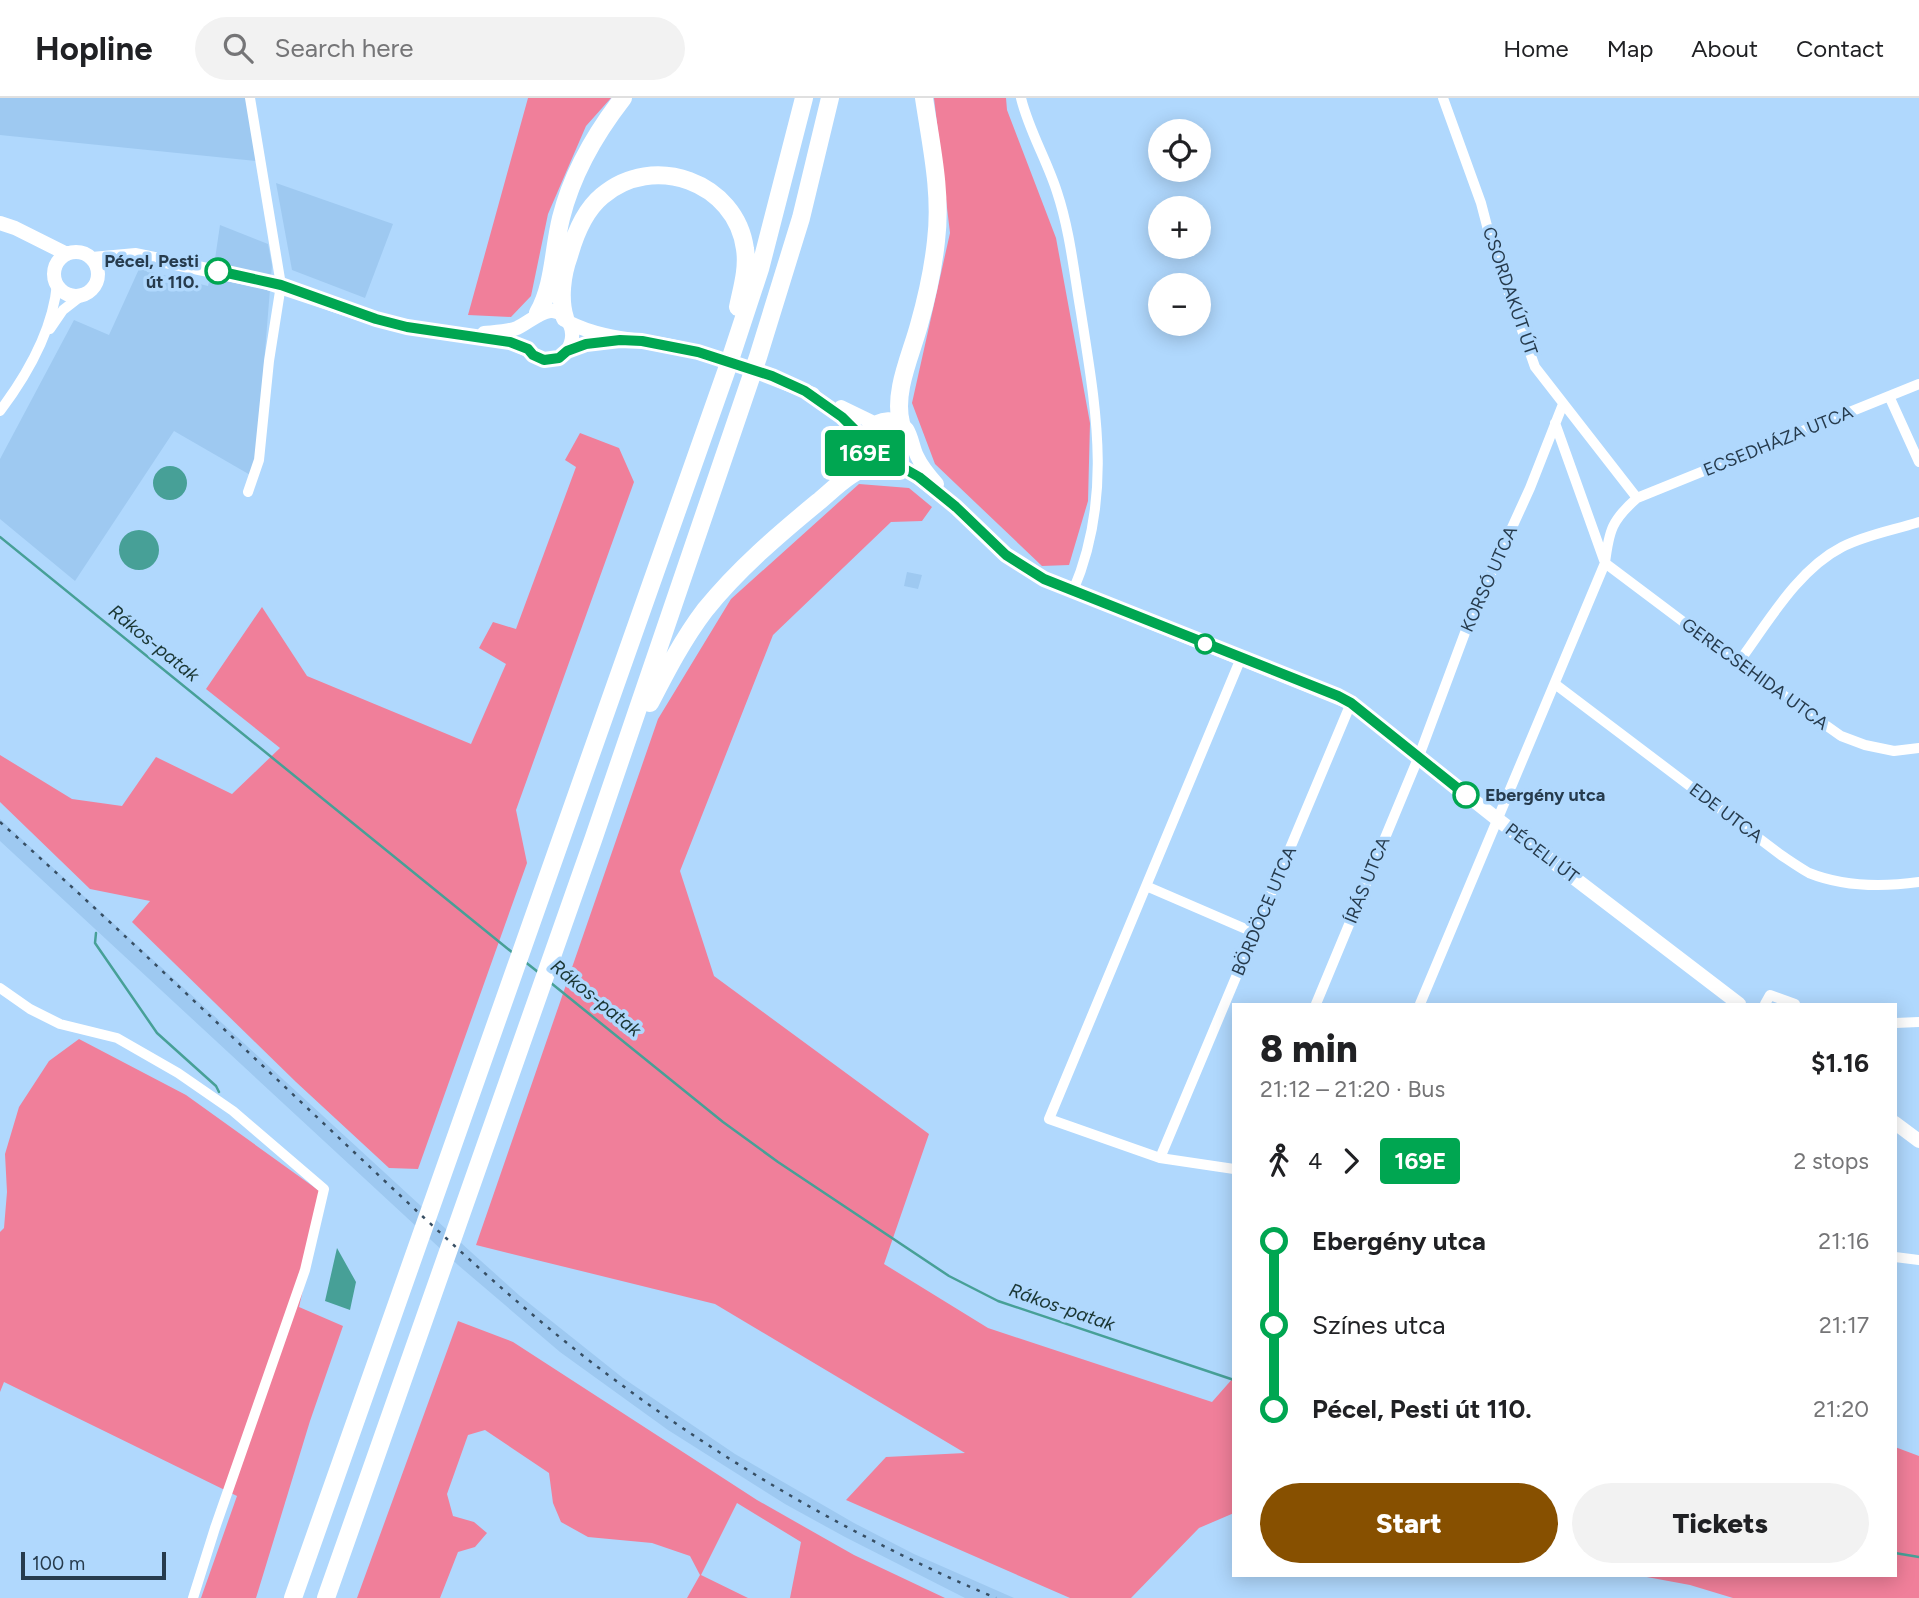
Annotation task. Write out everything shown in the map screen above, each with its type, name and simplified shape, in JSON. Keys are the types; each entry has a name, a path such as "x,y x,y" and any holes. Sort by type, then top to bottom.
{"highway":[{"path":"533,318 549,287 561,217 572,183 591,145 623,98"},
{"path":"293,1598 727,369 760,269 804,98"},
{"path":"326,1598 593,840 724,458 783,278 830,98"},
{"path":"901,423 901,390 928,291 936,238 937,192 924,98"},
{"path":"566,320 561,301 567,260 578,230 591,208 610,189 628,181 656,175 683,177 718,197 736,219 745,249 746,264 727,369"},
{"path":"619,765 672,659 716,598 758,553 823,498 855,472 876,465"}],"main road":[{"path":"0,223 67,254"},
{"path":"15,228 36,245 55,277 67,294 80,296 93,288 98,275 92,259 82,253 67,254 61,258 55,277"},
{"path":"92,259 136,255 281,285 376,319 421,330 510,342 528,349"},
{"path":"98,275 109,268 127,263 168,263"},
{"path":"462,335 510,330 533,318 553,312 581,329 620,340"},
{"path":"533,318 524,336 528,349 533,355 544,360 559,358 567,351 586,344 620,340 642,341 698,352 772,376 874,423"},
{"path":"566,320 572,335 567,351"},
{"path":"805,391 848,422 863,441 866,455 876,465 895,466 912,473 956,507"},
{"path":"863,441 874,423 887,419 901,423 907,429 922,466 956,507"},
{"path":"895,466 907,458 912,444"},
{"name":"PÉCELI ÚT","path":"956,507 993,544 1021,566 1044,579 1351,703 1497,819 1738,1003"},
{"path":"1897,1124 1919,1141"}],"street":[{"path":"248,492 259,460 269,360 281,285 250,98"},
{"path":"1021,98 1027,122 1057,191 1067,226 1096,409 1099,453 1096,512 1081,572 1073,591"},
{"name":"CSORDAKÚT ÚT","path":"1443,98 1535,367 1637,498"},
{"path":"42,340 54,305 55,277"},
{"path":"0,411 23,377 42,340 63,310 80,296"},
{"name":"ECSEDHÁZA UTCA","path":"1637,498 1919,384"},
{"path":"1889,396 1919,462"},
{"name":"KORSÓ UTCA","path":"1419,757 1469,622 1530,488 1563,404"},
{"path":"1555,423 1605,563"},
{"path":"1420,1003 1605,563 1608,540 1618,514 1637,498"},
{"path":"1738,663 1797,584 1817,562 1843,546 1919,522"},
{"name":"GERECSEHIDA UTCA","path":"1605,563 1841,736 1865,746 1894,751 1919,748"},
{"path":"1232,1169 1160,1158 1049,1119 1241,658"},
{"name":"EDE UTCA","path":"1555,684 1781,855 1809,872 1850,884 1895,885 1919,881"},
{"name":"BÖRDÖCE UTCA","path":"1160,1158 1351,703"},
{"name":"ÍRÁS UTCA","path":"1316,1003 1419,757"},
{"path":"1146,886 1255,933"},
{"path":"0,988 30,1009 60,1024 117,1038 178,1073 233,1111 324,1189 305,1270 193,1598"},
{"path":"1766,1003 1770,995 1792,1003"},
{"path":"1897,1023 1919,1022"},
{"path":"1897,1257 1919,1261"}],"shaded area":[{"path":"0,98 250,98 256,161 0,135"},
{"path":"528,98 611,98 586,126 548,214 531,296 511,317 468,315"},
{"path":"934,98 1006,98 1007,110 1056,238 1090,423 1088,501 1069,565 1042,566 935,464 912,403 950,233"},
{"path":"276,183 393,224 365,298 292,270"},
{"path":"220,225 268,244 272,265 257,449 252,476 174,431 75,581 0,519 0,459 74,320 109,335 139,269 208,286"},
{"path":"580,433 619,448 634,482 516,810 527,863 418,1169 389,1168 296,1082 132,922 150,901 90,889 0,802 0,755 72,799 122,806 156,757 232,794 280,748 206,689 262,607 307,676 471,744 506,664 479,648 493,622 516,629 576,467 565,460"},
{"path":"170,466 182,471 187,483 182,495 170,500 158,495 153,483 158,471"},
{"path":"859,484 909,488 932,507 922,521 891,522 773,635 680,871 714,976 929,1134 884,1264 988,1328 1212,1402 1232,1379 1232,1514 1199,1528 1131,1598 1070,1598 846,1500 886,1457 965,1453 715,1304 476,1245 658,719 731,599"},
{"path":"139,530 147,531 153,536 158,542 158,558 153,564 147,569 139,570 131,569 125,564 120,558 119,550 120,542 125,536 131,531"},
{"path":"907,572 922,575 918,589 904,586"},
{"path":"0,819 520,1296 623,1378 735,1454 854,1523 914,1554 1014,1598 965,1598 845,1537 785,1504 668,1430 560,1352 458,1265 0,841"},
{"path":"79,1039 186,1095 325,1195 299,1307 343,1326 310,1421 256,1598 201,1598 237,1496 4,1382 0,1392 0,1232 4,1228 7,1192 5,1154 19,1107 49,1061"},
{"path":"337,1248 356,1282 350,1310 325,1301"},
{"path":"458,1321 513,1342 757,1500 854,1555 945,1598 790,1598 801,1542 737,1503 701,1575 748,1598 687,1598 700,1575 690,1556 652,1543 588,1537 561,1522 553,1503 549,1473 485,1430 468,1435 447,1494 453,1516 474,1522 487,1533 475,1547 458,1552 440,1598 357,1598"},
{"path":"1897,1448 1919,1456 1919,1598 1733,1598 1690,1585 1647,1577 1897,1577"}],"waterway":[{"name":"Rákos-patak","path":"0,537 513,953"},
{"path":"96,933 95,943 157,1033 216,1086 219,1092"},
{"name":"Rákos-patak","path":"524,961 538,972"},
{"name":"Rákos-patak","path":"551,983 723,1122 949,1276 998,1301 1232,1379"},
{"name":"Rákos-patak","path":"1897,1553 1919,1557"}],"railway":[{"path":"0,822 451,1243 584,1357 663,1415 801,1502 897,1553 996,1598"}],"bus line":[{"name":"169E","path":"218,271 281,285 376,319 407,327 510,342 528,349 533,355 544,360 559,358 567,351 595,342 642,341 680,347 772,376 805,391 842,417 856,431 863,441 866,455 876,465 895,466 919,477 1021,566 1044,579 1338,696 1351,703 1466,795"}],"place":[{"name":"Pécel, Pesti út 110.","path":"218,271"},
{"name":"Ebergény utca","path":"1466,795"}]}
